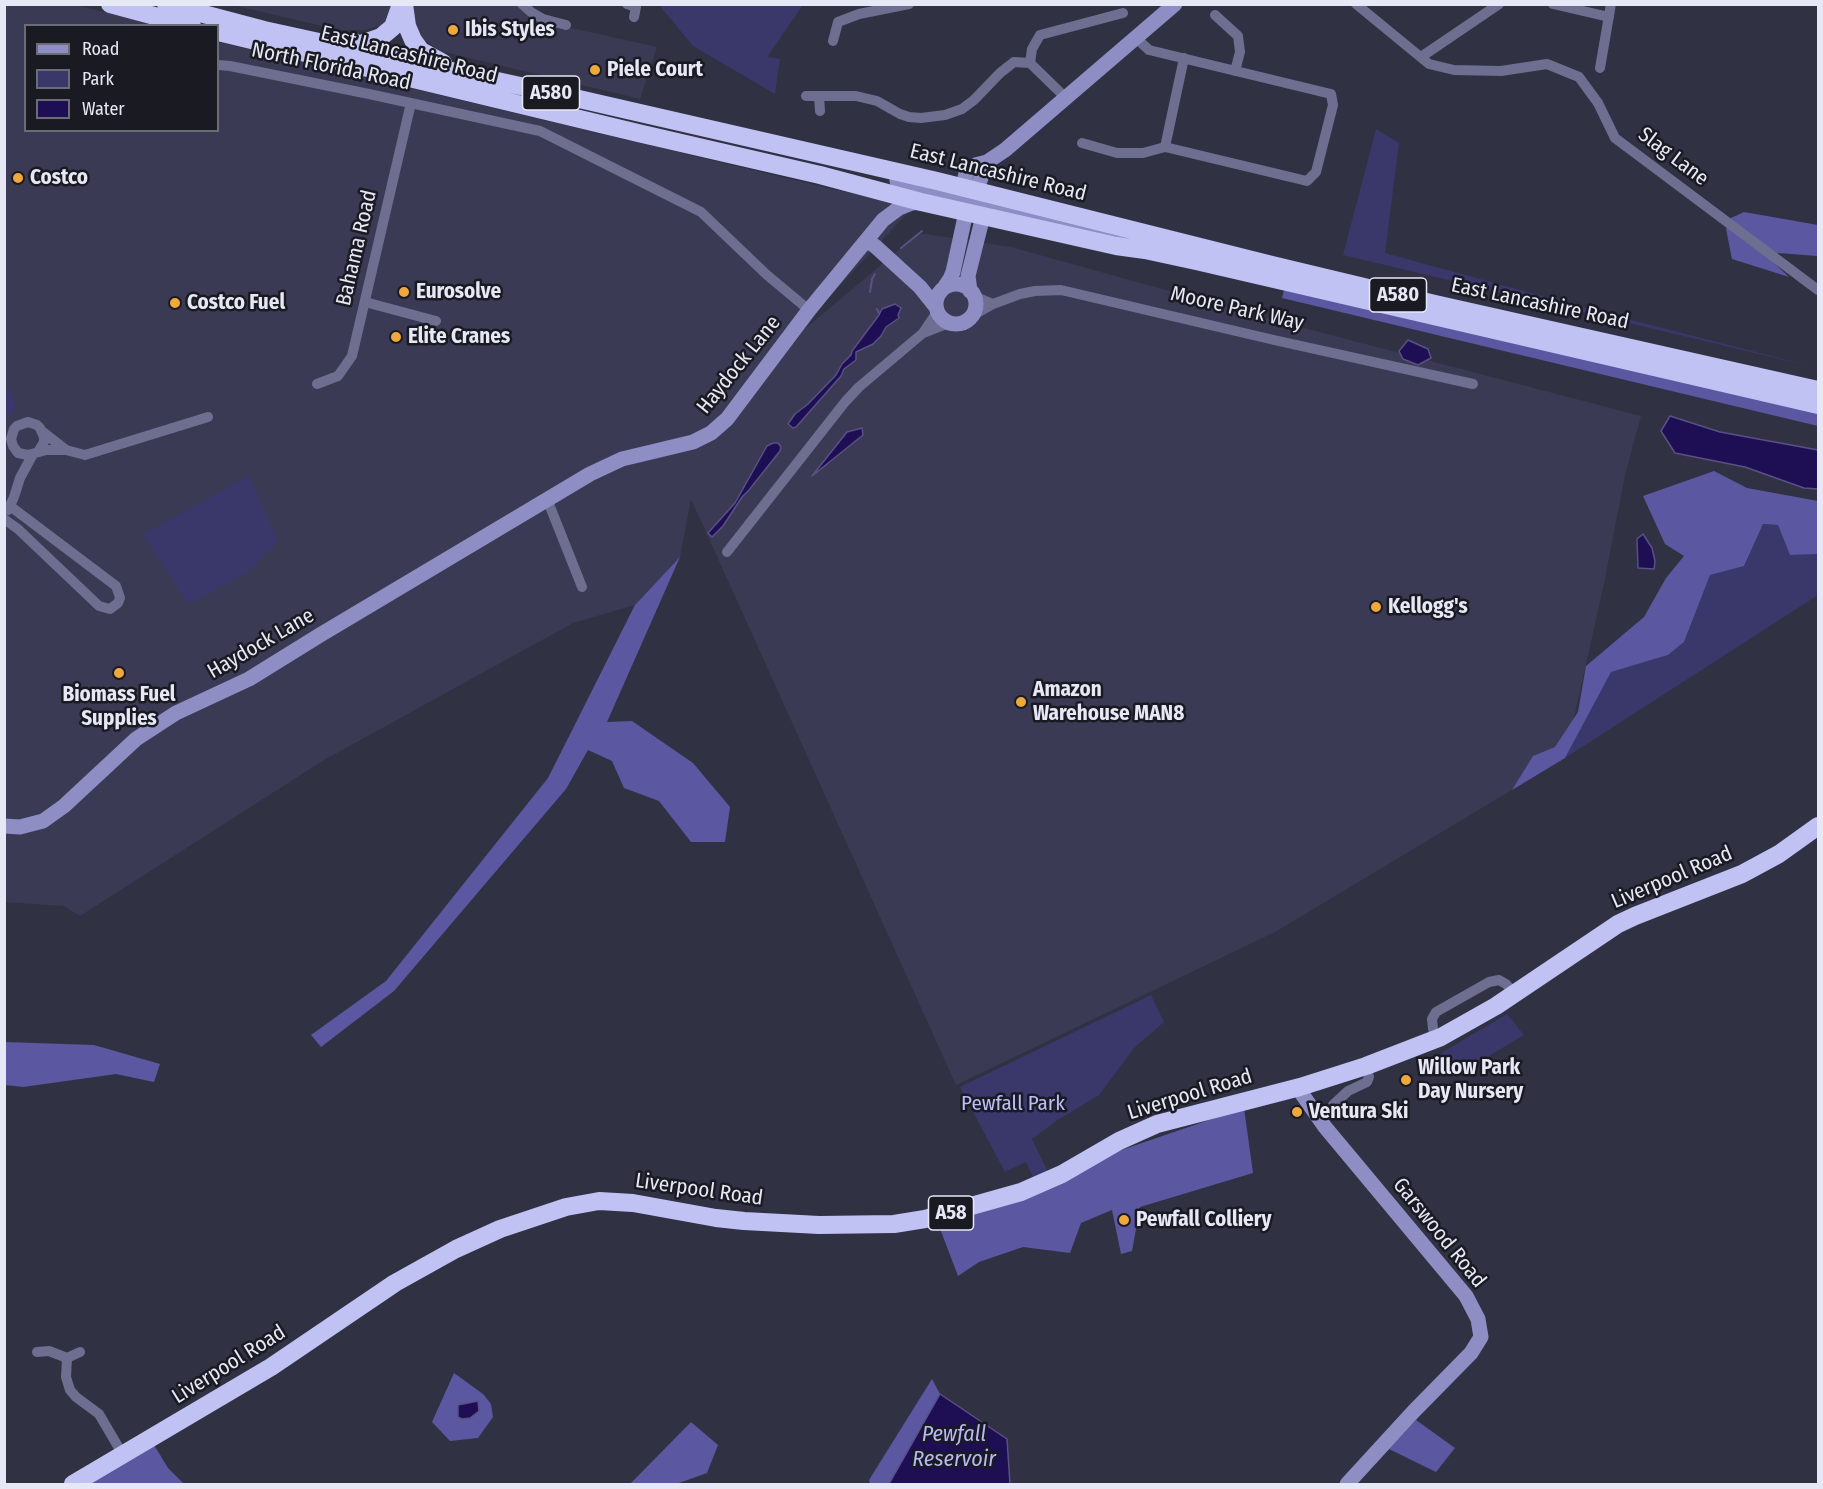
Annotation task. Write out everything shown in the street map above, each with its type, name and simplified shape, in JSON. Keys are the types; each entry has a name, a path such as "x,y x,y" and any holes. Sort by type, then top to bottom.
{"highway":[{"path":"110,4 185,24"},
{"name":"East Lancashire Road","path":"166,4 264,30 765,142 972,200 1105,243 1145,250 1818,405"},
{"path":"264,30 361,44 381,37 393,27 403,4"},
{"path":"403,4 412,40 421,51 436,61 483,78"},
{"name":"East Lancashire Road","path":"219,32 877,189 921,202 972,200 1272,265 1818,390"},
{"name":"Liverpool Road","path":"73,1485 271,1367 395,1283 456,1249 500,1229 585,1203 610,1201 744,1221 877,1225 909,1222 954,1212 1022,1192 1062,1174 1119,1141 1157,1124 1300,1087 1366,1066 1437,1038 1466,1024 1515,994 1618,924 1751,870 1779,855 1818,826"}],"street":[{"path":"522,4 543,19 566,25"},
{"path":"627,4 636,7 634,17"},
{"path":"833,41 838,22 859,14 909,4"},
{"path":"923,333 950,279 972,200 987,162 1067,99 1175,4"},
{"name":"Slag Lane","path":"1356,4 1429,64 1454,70 1501,71 1547,64 1579,77 1598,103 1615,138 1818,290"},
{"path":"1421,57 1499,4"},
{"path":"1553,4 1609,16"},
{"path":"1600,68 1611,4"},
{"path":"1030,63 1032,49 1040,35 1122,13"},
{"path":"1215,15 1238,36 1240,52 1235,71"},
{"path":"1082,143 1117,153 1143,153 1165,147 1307,181 1316,172 1333,105 1331,94 1149,50 1136,38"},
{"path":"1165,147 1184,58"},
{"path":"806,96 856,96 867,98 909,117 938,116 962,109 1014,62 1030,63 1067,99"},
{"name":"North Florida Road","path":"219,64 540,131 701,212 767,275 809,310"},
{"path":"819,96 820,111"},
{"name":"Bahama Road","path":"317,384 338,375 352,356 411,103"},
{"path":"877,189 883,195 886,203 883,220"},
{"path":"726,552 859,387 923,333 964,322 972,316 976,306 968,276 972,200"},
{"name":"Haydock Lane","path":"4,826 20,827 43,821 64,806 136,738 176,713 249,679 590,474 622,459 693,442 711,433 727,419 809,310 883,220 900,208 921,202"},
{"path":"867,241 920,287 939,300 944,321 950,324"},
{"path":"939,300 955,284 961,285 993,304"},
{"name":"Moore Park Way","path":"972,316 993,304 1035,291 1061,290 1473,384"},
{"path":"365,302 436,321"},
{"path":"20,478 11,444 11,434 18,425 23,423 37,425 66,450 79,454 91,454 208,417"},
{"path":"6,514 20,478 44,442 43,432"},
{"path":"14,449 23,455 66,450"},
{"path":"547,500 582,587"},
{"path":"6,514 116,586 120,598 118,603 110,609 99,606 18,530 6,514"},
{"path":"1437,1038 1432,1019 1436,1012 1489,982 1499,980 1515,994"},
{"path":"1338,1105 1348,1091 1367,1083 1369,1077 1366,1066"},
{"name":"Garswood Road","path":"1300,1087 1302,1094 1325,1127 1466,1296 1478,1319 1480,1337 1471,1353 1410,1415 1347,1485"},
{"path":"37,1352 49,1352 67,1358 80,1353"},
{"path":"67,1358 66,1377 70,1390 99,1414 123,1455"}],"shaded area":[{"path":"4,5 76,5 153,24 24,24 24,132 219,132 219,42 836,190 918,202 828,298 806,328 919,233 1011,247 1281,322 1641,416 1625,475 1605,579 1565,758 1275,932 956,1085 691,499 680,557 635,605 573,623 324,760 80,916 64,906 5,902"},
{"path":"232,5 519,5 544,22 657,47 640,99 440,51 419,36 378,26 365,30 340,30"},
{"path":"1744,212 1818,225 1817,256 1778,253 1772,261 1789,277 1732,259 1726,229 1731,218"},
{"path":"1284,290 1818,412 1818,426 1282,298"},
{"path":"1714,471 1747,488 1818,501 1818,554 1790,555 1778,525 1763,524 1744,566 1710,575 1684,642 1668,655 1611,672 1565,758 1512,790 1533,756 1555,747 1578,712 1586,666 1644,617 1666,578 1684,556 1665,544 1643,496"},
{"path":"680,557 607,722 632,721 693,763 730,807 725,842 691,842 659,801 624,788 612,761 588,750 566,789 394,991 321,1047 311,1035 386,981 548,778 635,605"},
{"path":"5,1042 94,1045 160,1064 154,1082 116,1074 23,1087 5,1085"},
{"path":"1244,1108 1253,1173 1140,1207 1132,1251 1121,1254 1112,1210 1081,1223 1070,1253 1023,1247 979,1262 958,1276 939,1226 1045,1190 1104,1156"},
{"path":"454,1373 483,1394 491,1404 493,1417 478,1438 450,1441 432,1422"},
{"path":"932,1379 940,1394 889,1484 870,1484 869,1480"},
{"path":"1416,1420 1455,1448 1436,1472 1389,1449"},
{"path":"691,1422 718,1445 707,1473 676,1484 630,1484"},
{"path":"154,1445 168,1468 184,1484 88,1484"}],"green space":[{"path":"659,5 803,5 767,57 780,59 775,94 693,46"},
{"path":"1376,129 1399,143 1385,253 1818,368 1343,255"},
{"path":"10,388 16,408 11,415 5,416 5,390"},
{"path":"249,476 278,541 245,574 188,604 143,534"},
{"path":"1763,524 1778,525 1790,555 1818,554 1818,595 1565,758 1610,672 1668,655 1684,642 1710,574 1744,566"},
{"name":"Pewfall Park","path":"1151,995 1164,1022 1134,1048 1099,1095 1059,1119 1032,1139 1048,1172 1034,1179 1026,1162 1005,1172 960,1087"},
{"path":"1507,1014 1524,1035 1457,1075 1441,1053"}],"water":[{"path":"895,304 901,308 899,318 886,327 873,344 856,352 856,360 844,369 841,376 796,427 793,428 788,424 795,414 836,375 882,309"},
{"path":"1408,340 1428,349 1431,358 1418,365 1403,359 1399,351"},
{"path":"1670,416 1720,432 1818,450 1818,489 1804,488 1745,467 1675,453 1661,431"},
{"path":"862,428 863,435 812,476 847,432"},
{"path":"778,443 781,447 780,451 742,497 723,526 712,537 708,533 735,503 767,446"},
{"path":"1643,534 1652,548 1654,569 1638,568 1637,539"},
{"name":"Pewfall Reservoir","path":"940,1394 1007,1439 1010,1484 889,1484"},
{"path":"478,1401 479,1411 470,1418 458,1417 458,1405"}],"waterway":[{"path":"901,248 922,231"},
{"path":"870,292 875,274"},
{"path":"877,309 879,313"}],"place":[{"name":"Ibis Styles","path":"453,30"},
{"name":"Piele Court","path":"595,70"},
{"name":"Costco","path":"18,178"},
{"name":"Eurosolve","path":"404,292"},
{"name":"Costco Fuel","path":"175,303"},
{"name":"Elite Cranes","path":"396,337"},
{"name":"Kellogg's","path":"1376,607"},
{"name":"Biomass Fuel Supplies","path":"119,673"},
{"name":"Amazon Warehouse MAN8","path":"1021,702"},
{"name":"Willow Park Day Nursery","path":"1406,1080"},
{"name":"Ventura Ski","path":"1297,1112"},
{"name":"Pewfall Colliery","path":"1124,1220"}]}
